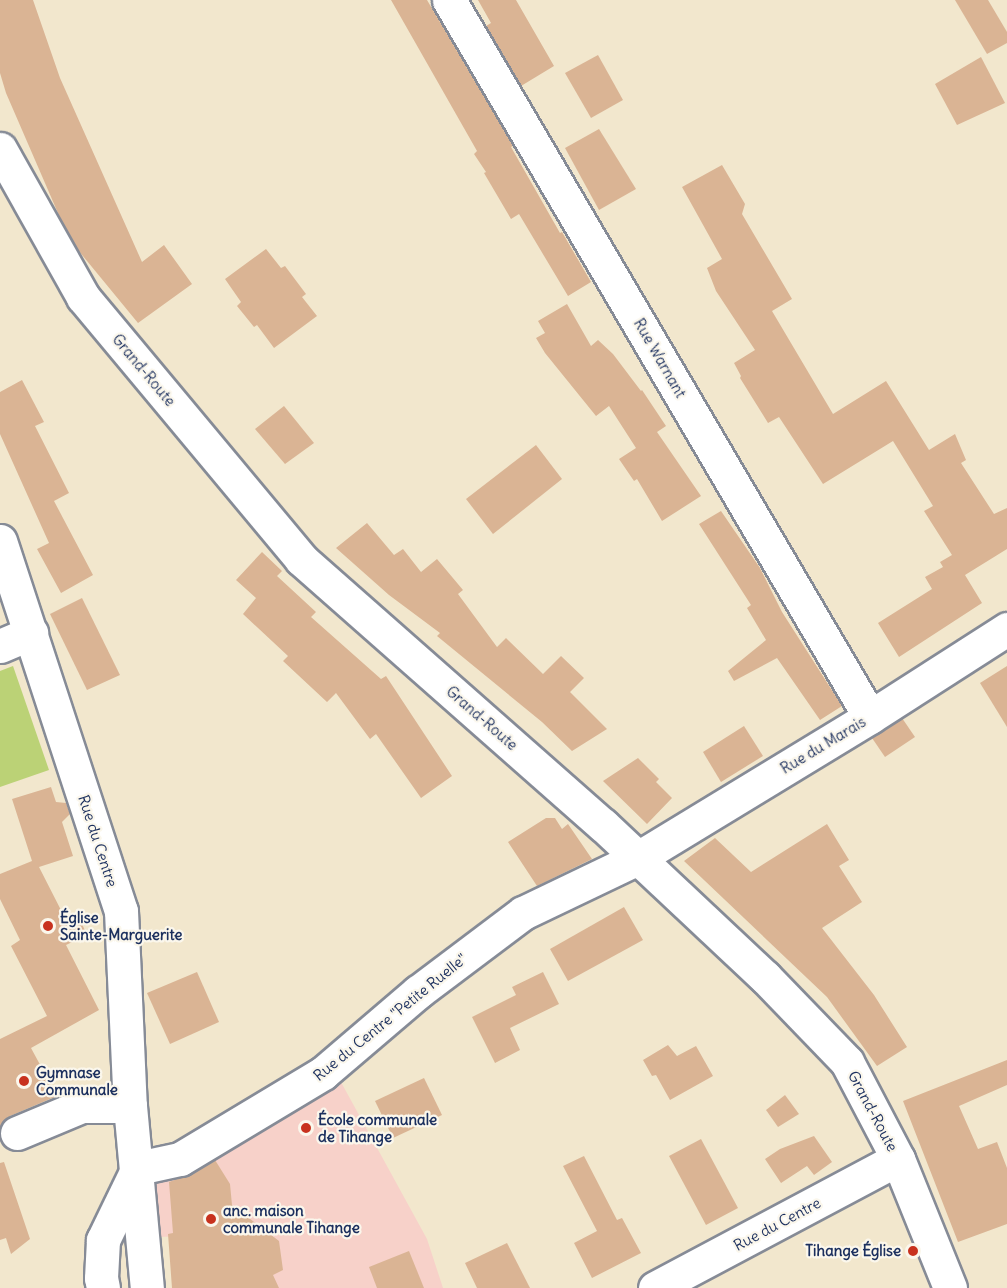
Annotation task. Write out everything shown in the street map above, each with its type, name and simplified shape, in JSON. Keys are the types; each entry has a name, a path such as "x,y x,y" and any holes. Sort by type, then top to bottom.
{"street":[{"name":"Rue Warnant","path":"449,0 870,717"},
{"name":"Grand-Route","path":"0,149 9,183 83,297 301,558 638,858 765,977 847,1062 898,1159 950,1288"},
{"name":"Rue du Centre","path":"0,541 121,911 130,1106 138,1168 147,1288"},
{"name":"Rue du Marais","path":"638,858 870,717 1007,630"},
{"path":"0,646 31,633"},
{"name":"Rue du Centre \"Petite Ruelle\"","path":"138,1168 180,1158 323,1073 418,992 523,913 638,858"},
{"path":"18,1133 82,1106 130,1106"},
{"name":"Rue du Centre","path":"656,1288 898,1159"},
{"path":"103,1288 101,1278 103,1240 138,1168"}],"shaded area":[{"name":"École communale de Tihange","path":"336,1073 427,1239 443,1288 220,1288 215,1235 158,1237 155,1183"}],"green space":[{"path":"13,666 49,770 0,787 0,671"}],"building":[{"path":"0,0 33,0 60,78 142,262 164,245 192,284 138,323 78,250 61,220 6,93 0,73"},
{"path":"391,0 427,0 513,146 511,147 560,233 562,232 591,282 568,296 519,214 511,219 474,154 477,151"},
{"path":"478,0 516,0 554,66 521,86 486,26 491,23"},
{"path":"955,0 988,0 1007,32 1007,43 987,54"},
{"path":"598,55 623,100 591,118 565,73"},
{"path":"981,57 1005,103 957,125 935,84"},
{"path":"599,129 636,189 599,210 565,148"},
{"path":"722,165 745,204 742,214 792,299 772,311 833,414 886,381 929,450 955,434 966,460 961,463 994,514 1007,508 1007,549 965,575 982,603 899,657 878,623 932,589 925,577 943,567 940,562 952,555 924,511 933,506 893,441 823,484 779,417 768,423 740,378 734,363 755,350 716,291 707,268 722,259 682,187"},
{"path":"266,249 281,268 285,266 306,294 302,297 317,316 274,348 257,325 254,327 237,306 241,302 225,279"},
{"path":"567,304 591,346 598,340 613,354 642,390 666,426 657,432 701,496 662,521 637,479 634,481 619,459 636,448 609,406 596,416 545,353 536,338 545,333 538,321"},
{"path":"22,380 44,422 35,426 69,493 54,501 93,575 61,593 37,549 49,543 0,434 0,392"},
{"path":"284,406 314,443 285,464 255,429"},
{"path":"536,445 562,479 493,534 466,499"},
{"path":"721,511 760,568 782,612 842,706 820,720 777,658 734,681 728,671 766,640 747,608 751,605 699,524"},
{"path":"367,523 394,555 403,549 421,572 437,559 463,590 458,594 497,647 506,638 543,674 561,656 584,678 570,692 607,729 572,751 542,722 437,636 440,633 389,595 336,548"},
{"path":"262,552 282,571 277,576 316,612 311,617 381,679 386,676 452,776 421,798 376,734 370,739 336,693 327,702 283,661 288,656 243,614 256,598 236,580"},
{"path":"82,598 120,675 87,690 50,614"},
{"path":"1007,666 1007,727 980,683"},
{"path":"902,718 915,737 885,757 872,738"},
{"path":"744,726 763,756 721,782 703,752"},
{"path":"638,758 659,779 656,782 672,798 647,824 603,781"},
{"path":"51,787 56,802 66,803 70,814 62,822 73,856 39,867 65,918 77,913 87,935 66,945 99,1010 31,1048 57,1096 10,1116 0,1127 0,1039 47,1016 11,946 20,940 0,899 0,874 32,861 12,799"},
{"path":"546,818 555,818 562,829 568,824 592,859 537,886 508,842"},
{"path":"827,824 849,860 839,866 862,902 822,928 874,995 907,1047 877,1066 827,997 684,861 715,838 751,872"},
{"path":"624,907 643,940 568,981 550,949"},
{"path":"197,972 219,1022 170,1044 147,993"},
{"path":"543,972 559,1004 510,1028 520,1050 495,1063 472,1017 516,995 512,987"},
{"path":"668,1045 677,1056 696,1046 713,1076 670,1100 656,1075 652,1076 643,1060"},
{"path":"1007,1060 1007,1085 959,1106 978,1149 997,1142 1007,1168 1007,1224 958,1242 903,1101"},
{"path":"424,1078 442,1115 393,1138 375,1101"},
{"path":"785,1095 799,1114 778,1127 766,1110"},
{"path":"814,1136 832,1162 814,1175 807,1166 781,1183 765,1159 780,1149"},
{"path":"701,1139 738,1208 706,1225 669,1156"},
{"path":"584,1156 617,1220 622,1218 641,1253 592,1278 574,1243 597,1231 563,1166"},
{"name":"anc. maison communale Tihange","path":"215,1160 230,1184 232,1205 279,1241 283,1270 273,1275 279,1288 172,1288 168,1234 173,1233 169,1182 189,1175"},
{"path":"4,1162 30,1239 11,1254 6,1238 0,1240 0,1163"},
{"path":"507,1243 530,1288 477,1288 465,1263"},
{"path":"409,1251 424,1288 377,1288 369,1267"}],"place":[{"name":"Église Sainte-Marguerite","path":"48,926"},
{"name":"Gymnase Communale","path":"24,1081"},
{"name":"École communale de Tihange","path":"306,1128"},
{"name":"anc. maison communale Tihange","path":"211,1219"},
{"name":"Tihange Église","path":"913,1251"}]}
